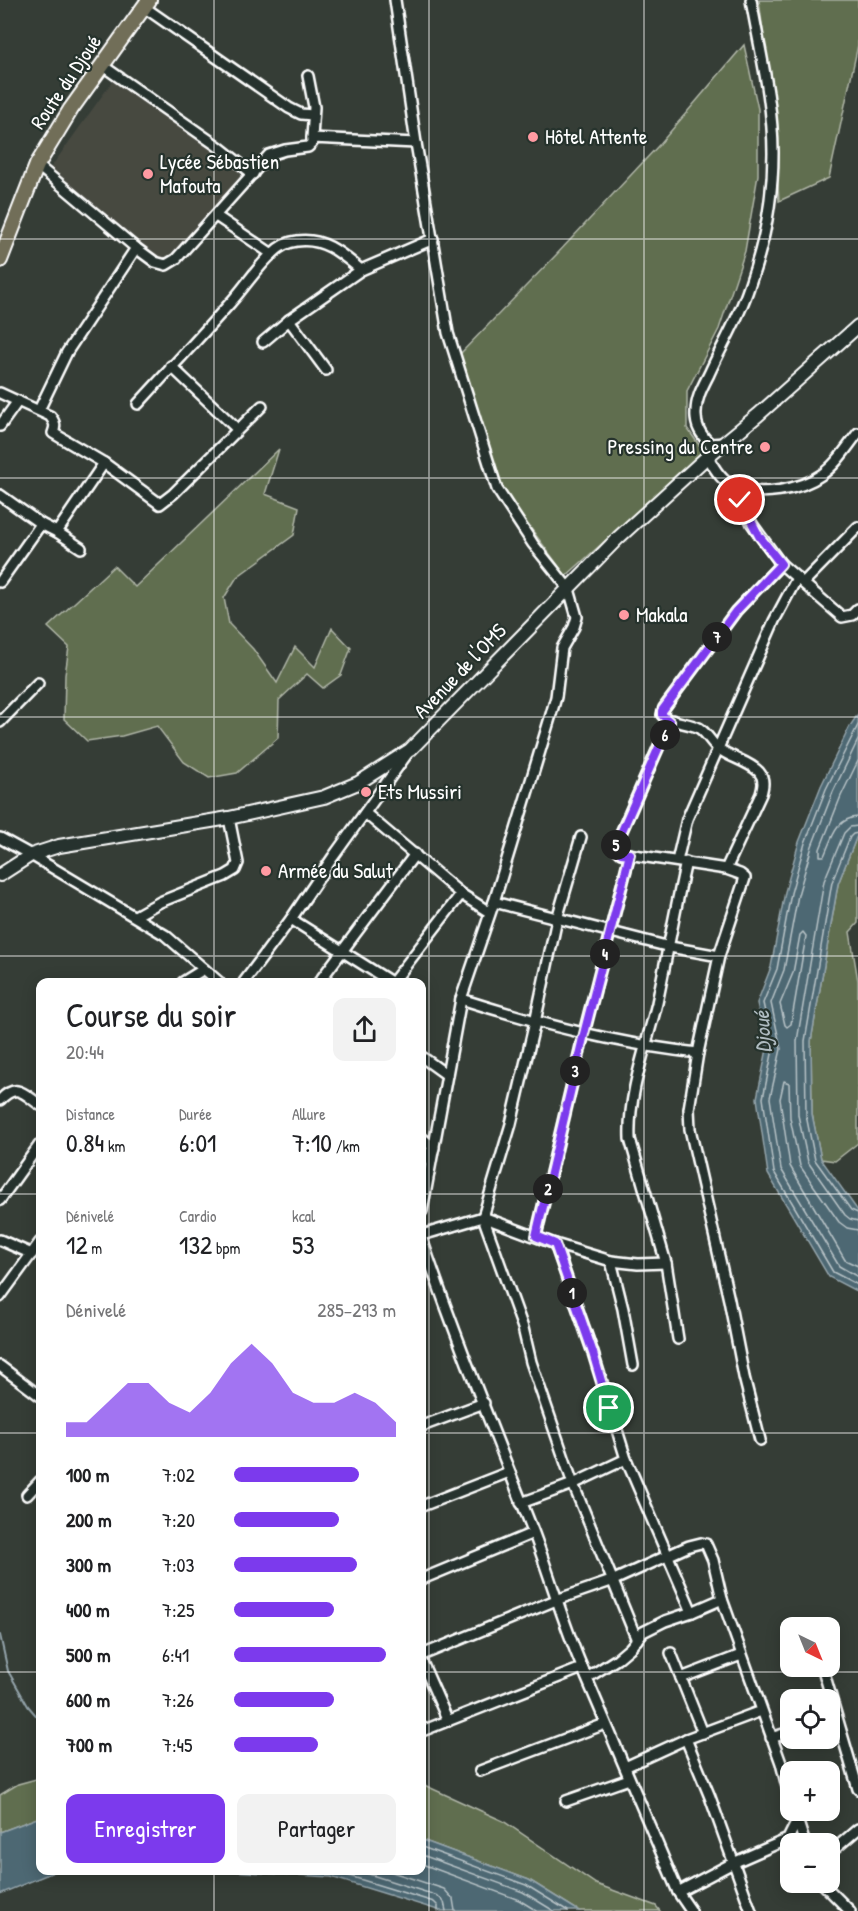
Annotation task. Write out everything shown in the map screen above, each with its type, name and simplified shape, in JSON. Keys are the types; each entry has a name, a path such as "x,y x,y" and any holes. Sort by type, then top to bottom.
{"main road":[{"name":"Route du Djoué","path":"0,260 37,165 71,109 147,3"}],"street":[{"path":"394,0 448,333 497,489 533,544 569,589 577,617 562,648 556,697 550,718 494,902 461,999 426,1190"},
{"path":"725,443 710,444 701,435 696,423 696,412 697,400 737,319 749,288 761,247 767,215 773,153 772,129 752,0"},
{"path":"147,3 289,108 301,114 313,116"},
{"path":"103,66 219,147 253,174"},
{"path":"37,165 136,248 166,265 171,263 216,216 269,155 308,147 312,143 314,106 308,76"},
{"path":"312,138 416,143"},
{"path":"216,216 272,254"},
{"path":"263,342 289,320 361,270 433,239"},
{"path":"138,404 272,254 283,246 295,241 312,240 326,243 361,270"},
{"path":"39,410 67,352 136,248"},
{"path":"289,320 326,370"},
{"name":"Avenue de l'OMS","path":"0,875 31,855 59,846 229,818 324,797 358,783 410,750 618,538 708,456 858,326"},
{"path":"171,366 237,429"},
{"path":"0,393 50,416 55,422 53,433 104,463 160,504 262,406"},
{"path":"0,426 18,401"},
{"path":"735,487 756,490 790,489 807,483 823,474 858,433"},
{"path":"708,456 720,476 735,487 756,530 781,564 842,617 852,615 858,609"},
{"path":"57,532 104,463"},
{"path":"0,495 41,524 81,548"},
{"path":"0,582 41,524"},
{"path":"678,1339 666,1263 630,1139 629,1119 669,947 687,819 774,621 800,581 858,527"},
{"path":"670,722 662,715 664,708 736,611 781,564"},
{"path":"0,722 39,683"},
{"path":"670,722 671,720 697,727 719,749 753,767 763,778 761,794 726,869"},
{"path":"670,722 617,842 617,849 630,854 726,869 744,878 719,956 698,1053 689,1109 690,1129 760,1440"},
{"path":"247,978 410,750"},
{"path":"365,813 461,894 489,912"},
{"path":"135,916 235,870 238,863 229,818"},
{"path":"581,837 557,919 511,1124 483,1217 520,1318 531,1362 573,1484 637,1640"},
{"path":"0,838 165,935 214,978"},
{"path":"322,978 415,854"},
{"path":"536,1236 630,854"},
{"path":"395,978 461,894"},
{"path":"494,902 669,947 719,956"},
{"path":"291,919 386,978"},
{"path":"189,978 204,969"},
{"path":"461,999 535,1022 584,1034 698,1053"},
{"path":"426,1060 447,1076"},
{"path":"0,1100 10,1090 18,1090 36,1102"},
{"path":"426,1141 434,1148"},
{"path":"426,1156 434,1148"},
{"path":"0,1200 36,1150"},
{"path":"426,1236 483,1217 555,1244 611,1261 638,1264 666,1263"},
{"path":"0,1240 32,1254"},
{"path":"555,1244 593,1353 626,1459 692,1612"},
{"path":"0,1297 36,1248"},
{"path":"426,1249 582,1668 678,1892 691,1911"},
{"path":"611,1261 623,1309 633,1365"},
{"path":"0,1380 3,1368 36,1393"},
{"path":"426,1425 484,1403"},
{"path":"521,1503 573,1484 626,1459"},
{"path":"426,1504 509,1472"},
{"path":"27,1495 36,1485"},
{"path":"426,1577 533,1533"},
{"path":"426,1653 556,1600 614,1580 696,1544 706,1544 713,1560 722,1599 741,1655 780,1761"},
{"path":"587,1678 617,1659 643,1632 722,1599"},
{"path":"671,1653 703,1732"},
{"path":"681,1678 741,1655"},
{"path":"426,1729 582,1668"},
{"path":"426,1671 448,1721"},
{"path":"625,1767 703,1732 761,1712"},
{"path":"480,1771 605,1724"},
{"path":"771,1738 780,1735"},
{"path":"686,1739 710,1797 751,1911"},
{"path":"840,1739 858,1790"},
{"path":"566,1801 629,1779"},
{"path":"791,1833 796,1821"},
{"path":"796,1821 800,1833"},
{"path":"840,1844 858,1829"},
{"path":"678,1892 733,1863 780,1842"},
{"path":"832,1893 850,1911"}],"shaded area":[{"name":"Lycée Sébastien Mafouta","path":"114,79 238,169 244,179 173,257 162,261 49,170"}],"green space":[{"path":"759,0 858,0 858,45 829,178 779,201 773,110"},
{"path":"744,45 758,109 758,175 745,251 719,329 687,391 687,428 704,452 566,576 501,488 460,354 659,145"},
{"path":"279,449 265,494 299,507 294,535 237,577 224,598 229,624 253,649 277,683 295,647 315,667 332,628 351,648 341,675 323,688 307,674 279,700 278,738 237,773 209,778 184,762 157,726 122,736 87,741 64,719 65,675 69,647 48,627 114,566 135,587"},
{"path":"858,833 858,923 850,932 858,981 858,1143 835,1161 821,1159 812,1114 811,1041 838,884"},
{"path":"36,1779 36,1818 0,1832 0,1795 18,1784"},
{"path":"426,1786 503,1821 596,1884 656,1906 660,1911 579,1911 529,1880 426,1841"}],"water":[{"path":"858,714 858,833 838,884 811,1041 812,1114 821,1159 858,1211 858,1292 829,1277 768,1174 757,1098 767,1049 757,1003 771,967 785,892 799,842 821,786"},
{"path":"36,1818 36,1875 46,1875 0,1894 0,1832"},
{"path":"426,1841 529,1880 579,1911 441,1911 331,1877 298,1875 426,1875"}],"waterway":[{"path":"0,1635 8,1671 36,1715"}],"place":[{"name":"Hôtel Attente","path":"533,137"},
{"name":"Lycée Sébastien Mafouta","path":"148,174"},
{"name":"Pressing du Centre","path":"765,447"},
{"name":"Makala","path":"624,615"},
{"name":"Ets Mussiri","path":"366,792"},
{"name":"Armée du Salut","path":"266,871"}],"route":[{"path":"609,1408 593,1353 555,1244 536,1236 630,854 621,853 617,849 617,842 670,722 662,715 662,711 736,611 781,564 759,536 740,500"}],"water label":[{"name":"Djoué","path":"762,1032"}]}
